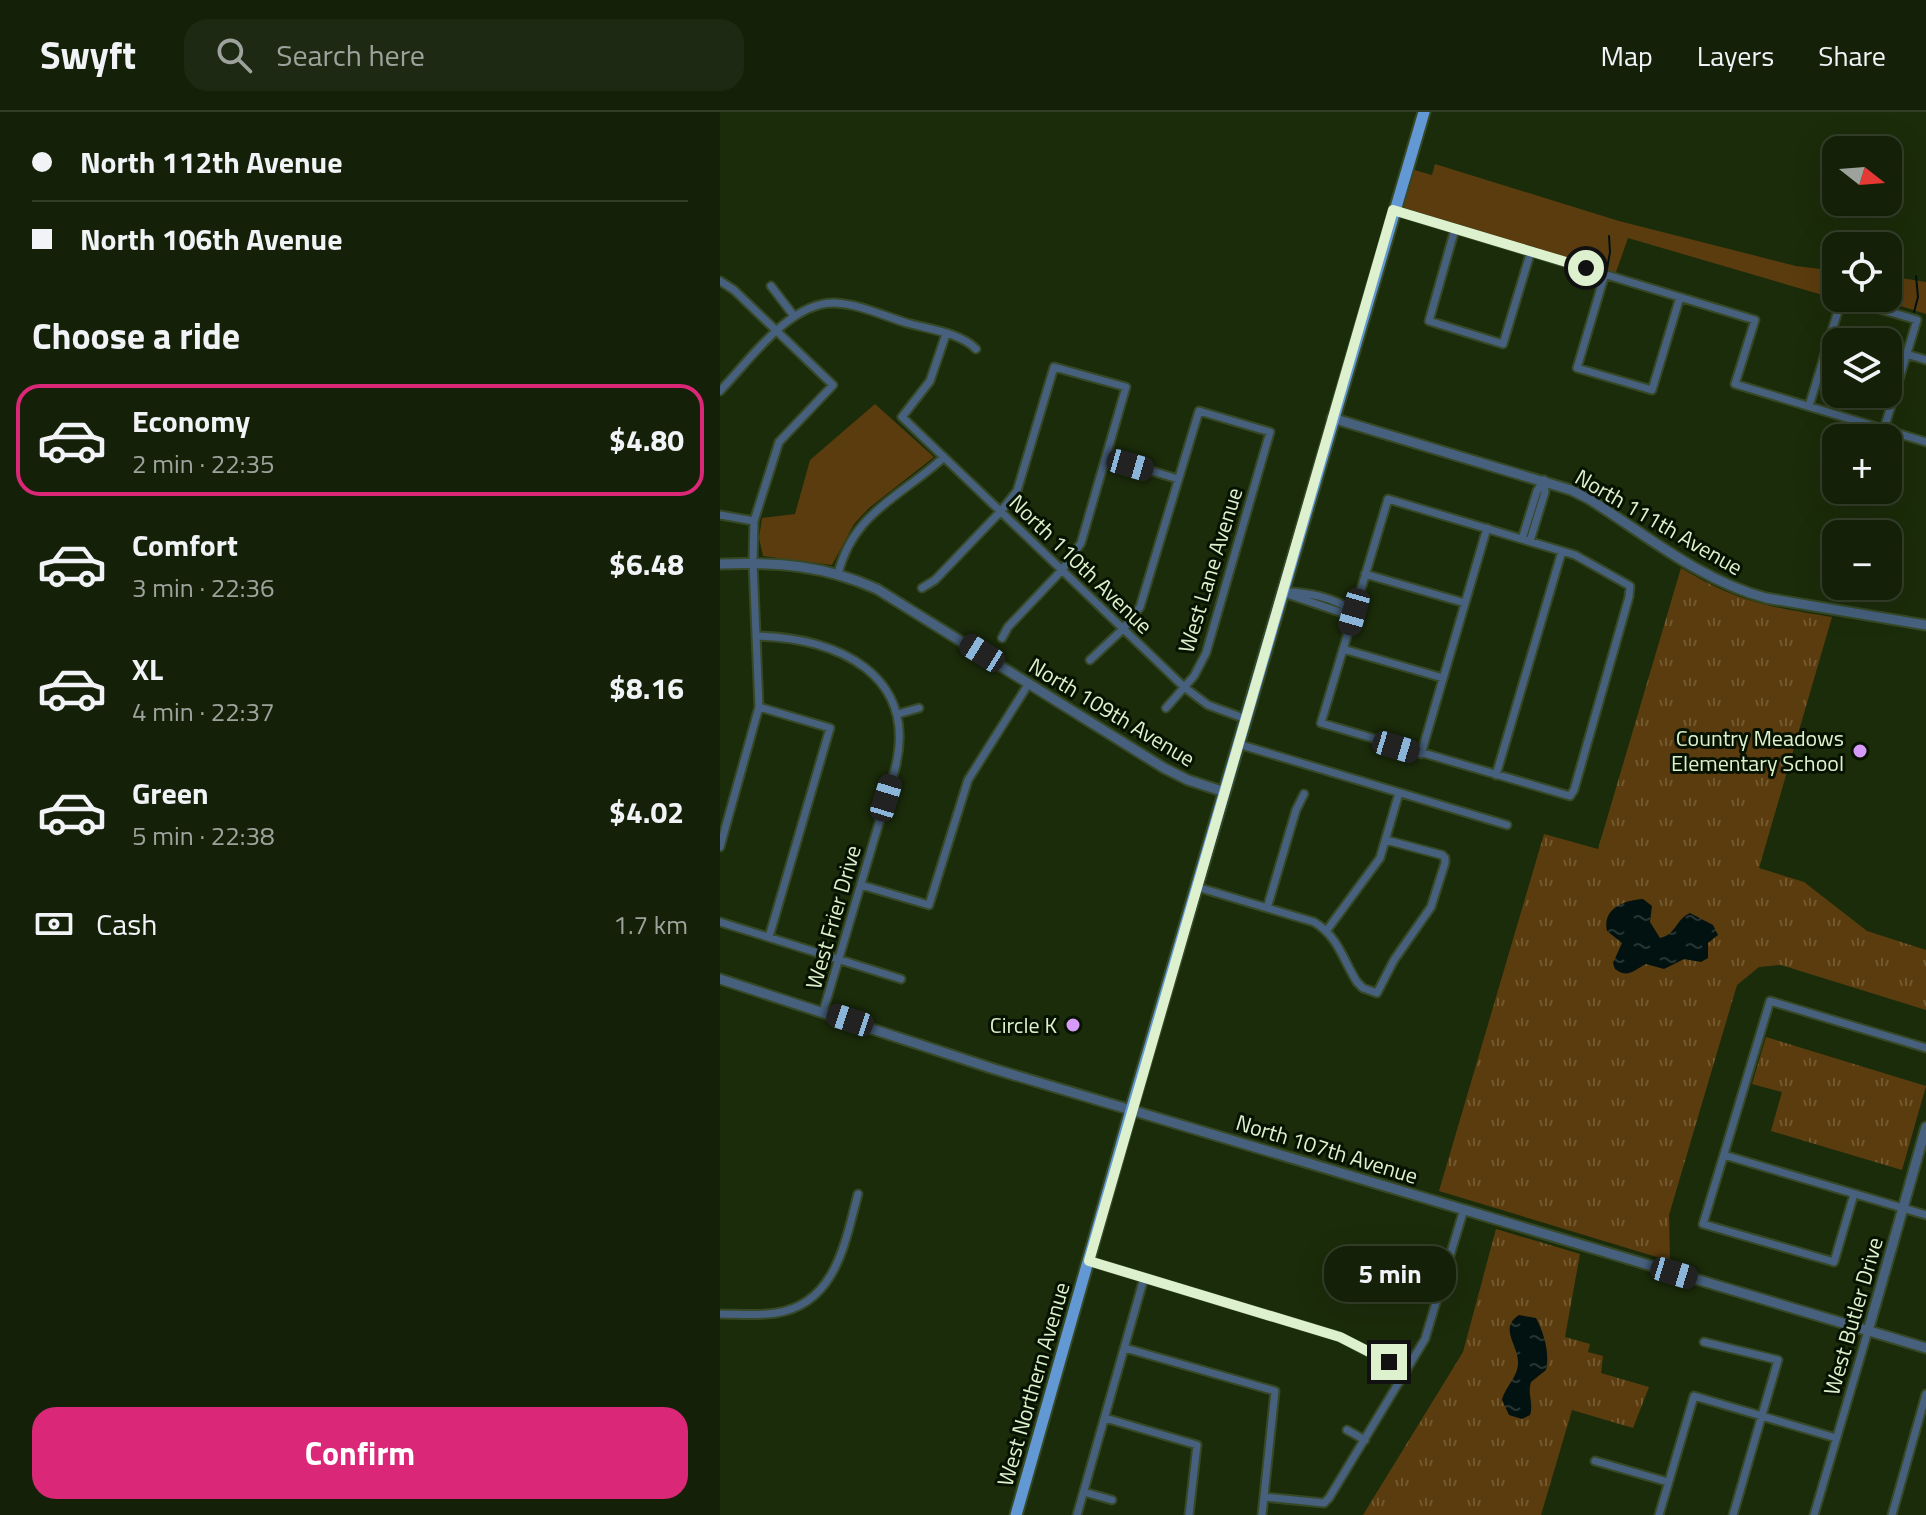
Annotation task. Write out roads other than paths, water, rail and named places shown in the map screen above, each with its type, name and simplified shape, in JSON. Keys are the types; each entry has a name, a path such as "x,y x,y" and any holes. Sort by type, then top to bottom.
{"main road":[{"name":"West Northern Avenue","path":"1016,1515 1332,418 1424,112"}],"street":[{"path":"1393,210 1755,320 1735,384 1868,424"},
{"path":"1455,229 1429,321 1503,344 1531,251"},
{"path":"1605,274 1577,368 1652,390 1680,297"},
{"path":"720,281 734,290 833,385 779,442 754,521 759,707 720,846"},
{"path":"771,286 794,316"},
{"path":"720,391 794,316 822,304 843,304 946,334 969,342 976,349"},
{"path":"1809,406 1839,312"},
{"path":"1885,424 1917,320 1890,312"},
{"name":"North 110th Avenue","path":"946,334 930,381 902,417 1184,687 1208,705 1246,719"},
{"path":"1906,354 1926,360"},
{"path":"922,588 935,580 1012,498 1021,481 1054,367 1126,387 1081,543 1062,570 1008,627 1002,638"},
{"name":"West Lane Avenue","path":"1166,708 1194,676 1206,653 1270,432 1199,411 1178,479"},
{"name":"North 111th Avenue","path":"1332,418 1544,480 1589,499 1710,576 1733,587 1766,598 1926,625"},
{"path":"1902,435 1926,442"},
{"path":"838,574 849,541 867,518 944,457"},
{"path":"1090,660 1123,629 1143,599 1178,479 1106,457"},
{"path":"1526,540 1537,491 1544,480"},
{"path":"1388,499 1487,528 1575,555 1630,586 1617,642 1570,796 1321,723 1388,499"},
{"path":"720,515 754,521"},
{"path":"1421,754 1487,528"},
{"path":"1496,775 1562,551"},
{"name":"North 109th Avenue","path":"720,564 797,564 838,574 877,589 1174,774 1225,792"},
{"path":"1365,574 1465,603"},
{"path":"1282,592 1343,613 1354,612"},
{"path":"758,636 803,640 860,662 880,680 898,714 919,708"},
{"path":"1343,649 1443,678"},
{"path":"861,885 929,905 968,780 1029,683"},
{"path":"759,707 830,728 769,937"},
{"name":"West Frier Drive","path":"823,1012 898,755 898,714"},
{"path":"1238,744 1507,825"},
{"path":"1327,930 1373,871 1386,840 1399,793"},
{"path":"1267,908 1296,810 1304,794"},
{"path":"1197,887 1314,922 1327,930 1357,982 1377,993 1394,960 1431,907 1445,858 1386,840"},
{"path":"720,922 901,979"},
{"name":"North 107th Avenue","path":"720,979 972,1062 1926,1348"},
{"path":"1854,1194 1834,1262 1703,1224 1770,1001 1926,1048"},
{"name":"West Butler Drive","path":"1814,1515 1926,1127"},
{"path":"1724,1155 1926,1215"},
{"path":"720,1314 776,1313 809,1301 835,1271 858,1194"},
{"path":"1264,1497 1324,1503 1406,1372 1432,1322 1464,1209"},
{"path":"1089,1261 1340,1337 1406,1372"},
{"path":"1077,1515 1144,1278"},
{"path":"1704,1342 1778,1360 1733,1515"},
{"path":"1125,1348 1275,1391 1262,1515"},
{"path":"1892,1515 1926,1394"},
{"path":"1659,1515 1694,1396 1836,1438"},
{"path":"1105,1418 1197,1445 1189,1515"},
{"path":"1347,1430 1365,1440"},
{"path":"1595,1461 1668,1482"},
{"path":"1084,1492 1112,1500"}],"water":[{"path":"1643,899 1652,906 1650,922 1660,938 1669,934 1690,913 1713,925 1718,935 1708,943 1708,958 1701,962 1684,959 1664,969 1646,964 1627,973 1615,969 1613,963 1622,943 1607,931 1608,917 1616,907"},
{"path":"1519,1315 1536,1318 1547,1350 1546,1370 1531,1382 1530,1415 1522,1419 1509,1415 1502,1400 1517,1368 1510,1326"}],"waterway":[{"path":"1607,269 1609,236"},
{"path":"1914,312 1918,297 1916,276"}],"place":[{"name":"Country Meadows Elementary School","path":"1860,751"},
{"name":"Circle K","path":"1073,1025"}]}
